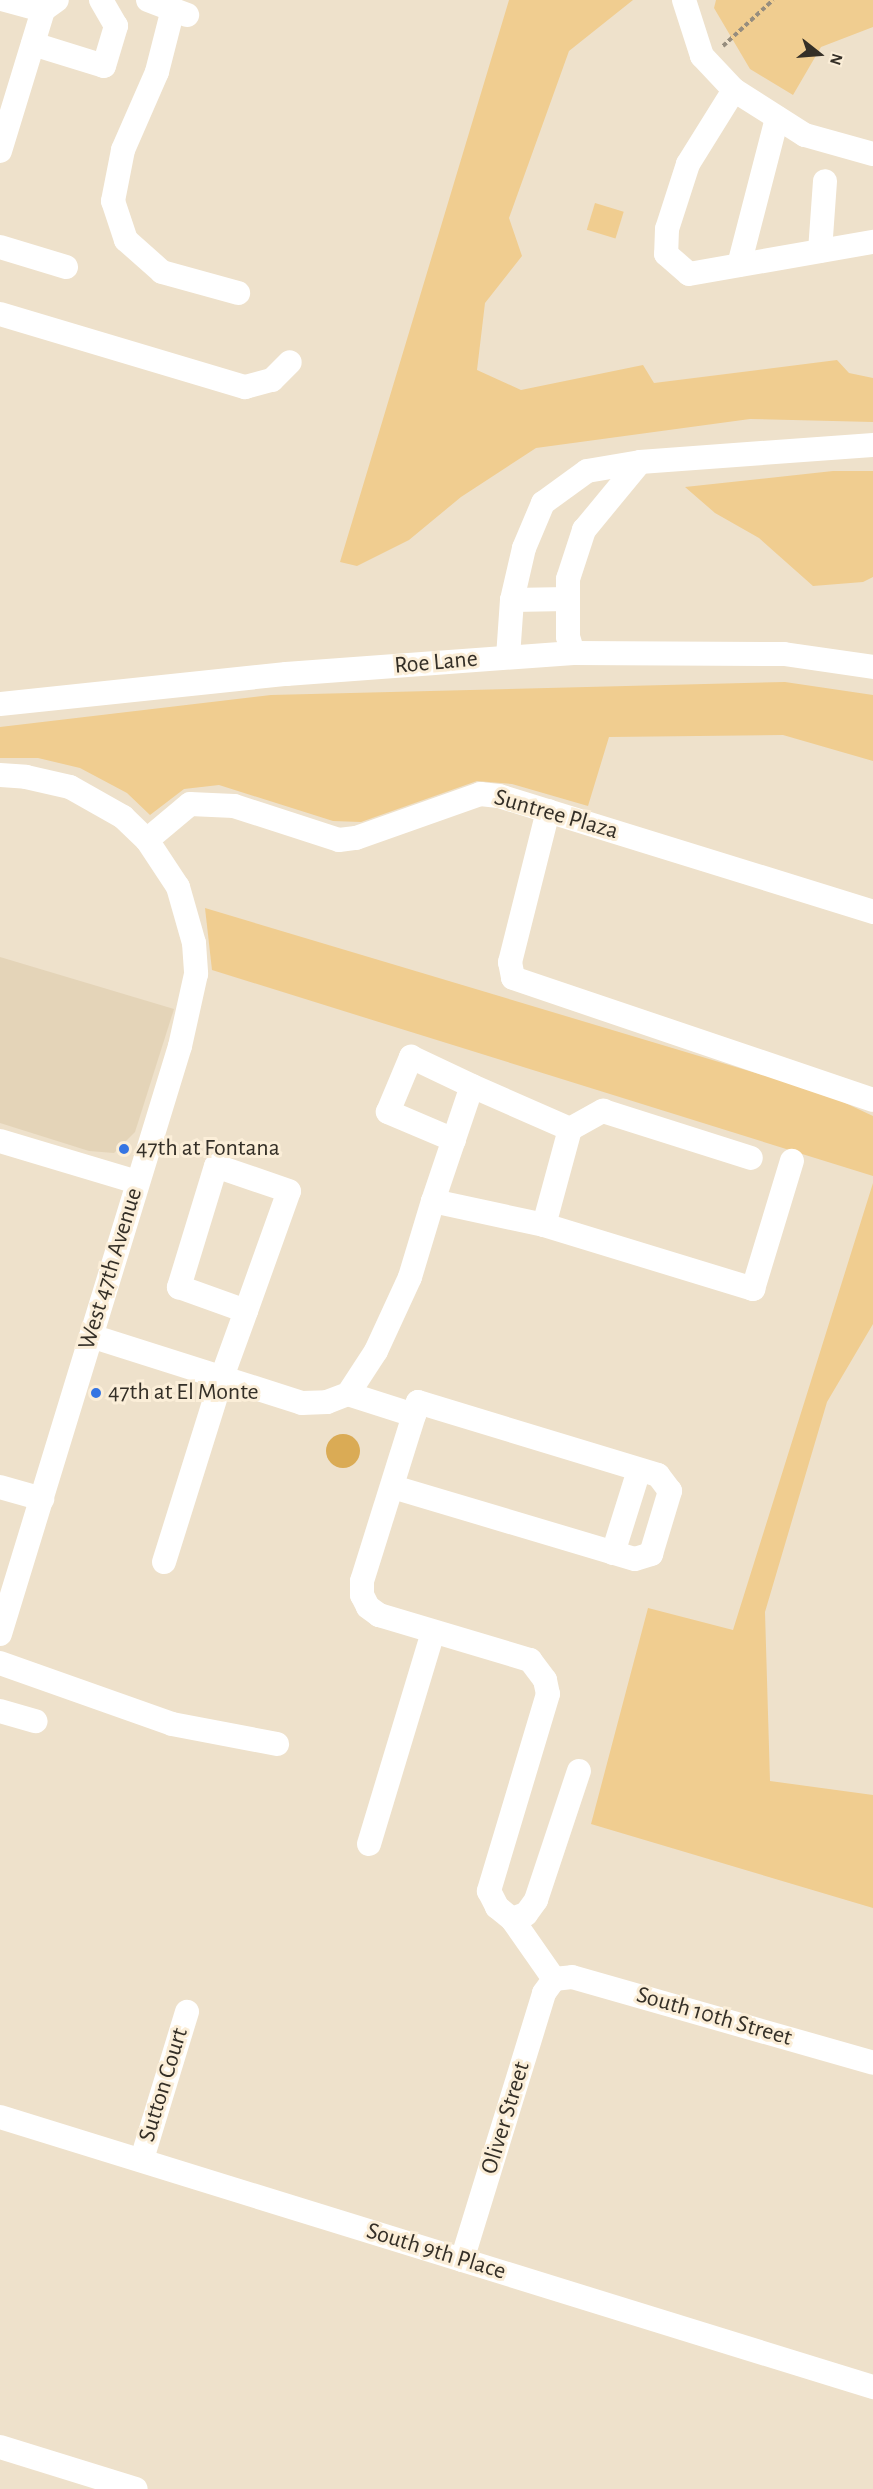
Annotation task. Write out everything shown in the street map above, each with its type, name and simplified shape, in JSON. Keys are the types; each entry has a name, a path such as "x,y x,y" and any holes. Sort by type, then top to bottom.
{"street":[{"path":"0,151 33,45 50,5 5,0"},
{"path":"33,45 104,66 116,26 101,0"},
{"path":"148,0 180,12 158,72 123,150 113,201 126,240 162,272 238,293"},
{"path":"684,0 706,60 734,90 805,135 873,153"},
{"path":"734,90 688,164 667,230 666,254 689,274 873,242"},
{"path":"739,265 777,118"},
{"path":"820,251 825,181"},
{"path":"0,247 66,267"},
{"path":"0,314 245,387 272,380 290,363"},
{"path":"508,657 512,600 524,548 543,503 587,471 640,462 873,445"},
{"path":"573,653 568,637 568,579 584,530 640,462"},
{"path":"512,600 568,599"},
{"name":"Roe Lane","path":"0,704 573,653 784,654 873,667"},
{"name":"West 47th Avenue","path":"0,776 27,777 70,787 123,817 147,840 178,887 194,943 196,974 191,1007 0,1634"},
{"name":"Suntree Plaza","path":"147,840 190,804 213,802 339,840 356,838 480,794 548,811 873,912"},
{"path":"548,811 510,962 513,978 873,1100"},
{"path":"454,1140 388,1112 411,1057 570,1129"},
{"path":"91,1336 302,1403 327,1402 348,1394 376,1351 410,1277 472,1086"},
{"path":"544,1225 570,1129 603,1111 751,1158"},
{"path":"0,1141 137,1182"},
{"path":"434,1201 544,1225 753,1289 792,1161"},
{"path":"164,1562 222,1377 246,1311 289,1191 216,1166 179,1287 246,1311"},
{"path":"348,1394 414,1415"},
{"path":"393,1486 635,1559 651,1554 670,1491 658,1475 418,1402 362,1581 362,1595 379,1615 530,1660 545,1680 548,1694 489,1891 497,1907 512,1919 554,1979"},
{"path":"614,1553 639,1470"},
{"path":"0,1487 42,1499"},
{"path":"369,1844 433,1632"},
{"path":"0,1663 172,1724 278,1744"},
{"path":"0,1711 36,1721"},
{"path":"512,1919 526,1914 536,1900 579,1771"},
{"name":"South 10th Street","path":"554,1979 572,1977 872,2061"},
{"name":"Oliver Street","path":"462,2260 544,1993 554,1979"},
{"name":"Sutton Court","path":"142,2159 187,2012"},
{"name":"South 9th Place","path":"0,2117 142,2159 873,2387"},
{"path":"0,2446 136,2489"}],"path":[{"path":"706,60 773,0"}],"shaded area":[{"path":"509,0 633,0 569,51 509,218 522,256 485,303 477,370 521,390 643,365 654,383 837,360 849,373 873,378 873,422 750,419 536,448 461,497 409,540 357,566 340,562"},
{"path":"716,0 873,0 873,27 821,47 793,95 750,69 714,8"},
{"path":"595,203 624,212 616,239 587,230"},
{"path":"833,471 873,471 873,577 863,582 813,586 759,538 715,513 685,487"},
{"path":"785,682 873,695 873,761 783,735 609,737 588,806 512,784 477,781 361,822 333,821 219,785 184,789 150,815 127,793 80,768 38,758 0,758 0,727 271,695"},
{"path":"205,908 826,1094 873,1116 873,1176 212,970"},
{"path":"0,957 174,1009 135,1132 114,1153 89,1151 0,1123"},
{"path":"873,1183 873,1324 827,1402 765,1612 770,1781 873,1795 873,1908 591,1824 648,1608 733,1630"},
{"path":"343,1434 355,1439 360,1451 355,1463 343,1468 331,1463 326,1451 331,1439"}],"place":[{"name":"47th at Fontana","path":"124,1149"},
{"name":"47th at El Monte","path":"96,1393"}]}
